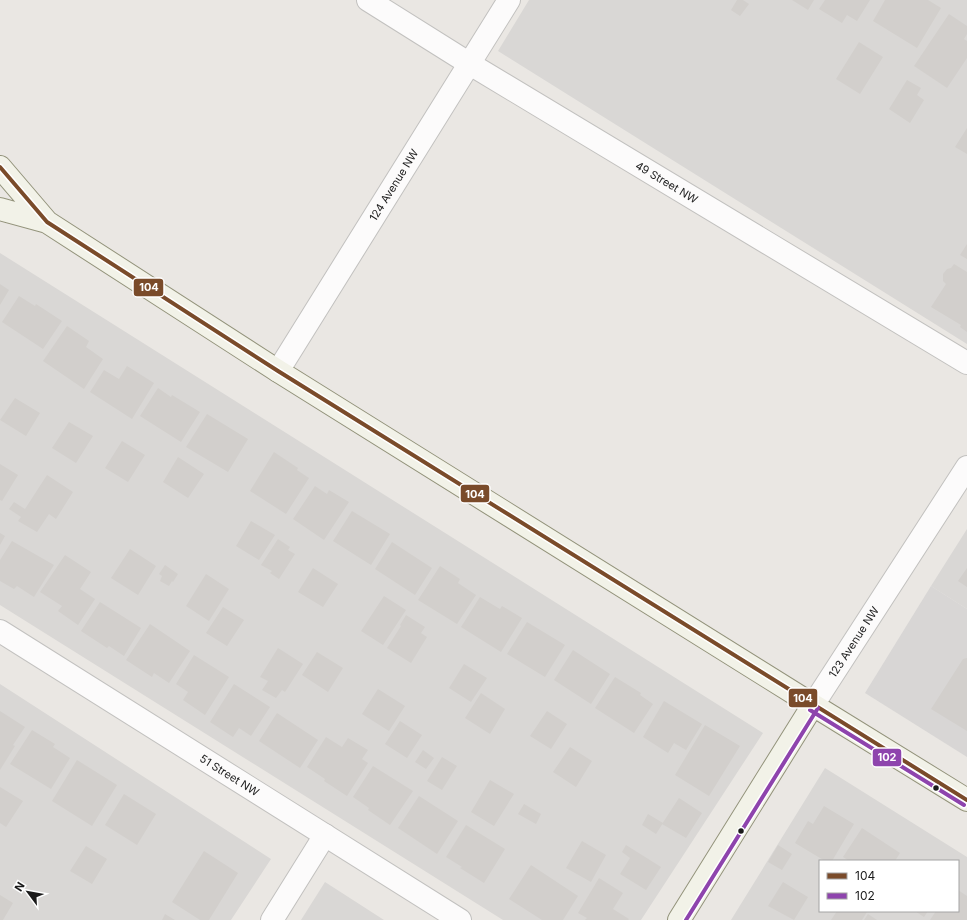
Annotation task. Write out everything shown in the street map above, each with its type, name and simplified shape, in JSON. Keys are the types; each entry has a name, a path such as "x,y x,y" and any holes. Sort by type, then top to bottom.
{"main road":[{"path":"0,167 47,222 278,371 813,706 967,800"},
{"path":"0,209 47,222"},
{"name":"123 Avenue NW","path":"679,920 813,706"}],"street":[{"name":"49 Street NW","path":"368,0 470,64 967,363"},
{"name":"124 Avenue NW","path":"278,371 509,0"},
{"name":"123 Avenue NW","path":"813,706 967,468"},
{"name":"51 Street NW","path":"0,631 460,920"},
{"path":"272,920 325,835"}],"shaded area":[{"path":"529,0 967,0 967,344 498,51"},
{"path":"0,253 763,733 641,920 503,920 0,605"},
{"path":"967,529 967,609 931,586"},
{"path":"931,586 967,609 967,757 865,693"},
{"path":"0,684 271,859 231,920 0,920"},
{"path":"825,768 967,857 967,920 731,920"},
{"path":"325,882 384,920 301,920"}],"building":[{"path":"737,0 743,0 749,4 740,16 731,10"},
{"path":"792,0 814,0 808,10"},
{"path":"825,0 870,0 857,21 847,15 842,23 819,9"},
{"path":"885,0 928,0 941,8 917,48 873,21"},
{"path":"949,14 967,26 967,34 964,39 967,41 967,58 947,88 914,66"},
{"path":"859,42 883,57 860,94 836,79"},
{"path":"907,80 921,88 917,95 924,100 910,123 889,109"},
{"path":"967,128 967,154 955,147"},
{"path":"967,244 967,259 960,255"},
{"path":"954,264 967,272 967,332 960,327 961,325 931,307 946,284 943,281 943,274"},
{"path":"0,284 9,290 0,305"},
{"path":"19,296 35,306 36,304 62,321 43,349 2,322"},
{"path":"67,326 89,341 86,347 103,359 84,389 43,361"},
{"path":"127,366 154,383 132,419 90,392 104,370 119,379"},
{"path":"158,388 171,397 172,395 200,412 181,442 140,416"},
{"path":"15,398 40,413 26,436 0,420"},
{"path":"207,414 248,439 228,472 186,447"},
{"path":"69,422 93,436 76,463 52,448"},
{"path":"122,441 145,455 128,482 105,468"},
{"path":"274,452 298,468 297,470 309,478 286,514 250,491"},
{"path":"178,457 204,474 188,498 163,482"},
{"path":"0,464 18,475 2,501 0,500"},
{"path":"47,475 73,492 56,519 49,514 37,532 18,521 21,517 9,509 14,502 25,509"},
{"path":"315,486 327,494 329,490 349,502 324,540 293,519"},
{"path":"352,511 390,534 371,565 333,541"},
{"path":"251,521 275,535 259,560 236,546"},
{"path":"0,533 5,536 0,545"},
{"path":"278,539 290,547 288,550 295,554 279,579 270,573 272,571 261,565"},
{"path":"12,541 54,565 34,597 17,586 14,589 0,581 0,560"},
{"path":"392,542 432,568 415,595 375,569"},
{"path":"130,549 156,566 138,595 111,578"},
{"path":"65,555 91,572 80,589 95,599 78,625 58,611 62,606 40,592"},
{"path":"165,565 178,574 169,586 160,581 162,576 159,574"},
{"path":"440,566 460,579 458,583 476,595 457,624 418,600"},
{"path":"313,568 338,584 323,607 298,592"},
{"path":"967,568 967,587 958,581"},
{"path":"206,574 229,589 209,621 186,606"},
{"path":"384,596 406,610 383,645 361,631"},
{"path":"480,597 500,609 502,606 522,618 501,652 461,627"},
{"path":"100,602 141,628 124,656 109,646 107,648 81,631"},
{"path":"223,607 244,620 227,646 206,633"},
{"path":"406,615 425,627 421,633 427,637 411,663 387,648"},
{"path":"527,622 565,645 545,677 507,654"},
{"path":"150,624 190,651 169,683 154,673 152,677 126,660"},
{"path":"278,648 303,664 285,692 282,690 276,698 262,690 268,681 260,677"},
{"path":"573,650 610,674 591,704 554,680"},
{"path":"317,652 343,668 328,692 302,675"},
{"path":"194,655 229,677 205,715 183,700 188,692 176,684"},
{"path":"967,658 967,731 931,709 963,659"},
{"path":"464,664 487,678 471,702 449,688"},
{"path":"615,677 641,693 640,695 653,704 634,733 595,708"},
{"path":"234,684 270,707 251,736 239,728 233,737 210,722"},
{"path":"378,689 405,706 389,731 362,714"},
{"path":"481,693 505,709 490,734 465,718"},
{"path":"664,701 702,724 686,750 674,743 668,753 643,737"},
{"path":"0,711 25,727 13,745 15,746 0,770"},
{"path":"547,711 567,724 551,749 530,736"},
{"path":"277,713 318,740 300,768 259,741"},
{"path":"400,721 422,735 407,758 385,744"},
{"path":"705,725 740,746 709,796 675,775"},
{"path":"32,730 55,744 53,747 70,758 51,789 10,764"},
{"path":"326,737 342,747 348,738 368,750 362,759 368,763 347,796 324,781 325,779 307,767"},
{"path":"570,747 592,761 576,787 553,772"},
{"path":"423,750 434,758 426,769 415,762"},
{"path":"442,757 457,766 442,790 427,781"},
{"path":"77,760 117,785 92,826 52,801"},
{"path":"373,766 413,791 390,825 368,810 369,808 353,797"},
{"path":"490,780 514,794 494,826 471,812"},
{"path":"0,787 23,801 6,827 0,823"},
{"path":"124,794 156,814 137,845 105,825"},
{"path":"419,796 458,821 437,854 398,828"},
{"path":"679,798 702,813 686,838 662,824"},
{"path":"524,804 541,814 536,824 518,814"},
{"path":"824,806 854,824 833,860 823,860 795,843 808,821 813,824"},
{"path":"648,814 663,823 656,834 642,825"},
{"path":"466,825 505,849 484,883 446,857"},
{"path":"862,828 900,853 896,860 848,860 843,857"},
{"path":"582,841 606,855 591,882 566,868"},
{"path":"626,845 661,867 646,890 620,874 630,858 622,852"},
{"path":"778,845 792,854 782,870 768,862"},
{"path":"86,846 107,859 92,884 70,871"},
{"path":"204,851 238,873 209,920 200,920 172,902"},
{"path":"531,865 578,896 563,920 542,920 509,899"},
{"path":"599,878 623,893 613,909 629,919 628,920 585,920 587,918 578,913"},
{"path":"783,882 808,897 794,920 768,906"},
{"path":"959,891 967,896 967,920 930,920 935,912 959,912"},
{"path":"0,895 13,903 3,920 0,920"},
{"path":"836,912 867,912 862,920 831,920"},
{"path":"916,912 927,912 924,917"},
{"path":"165,914 175,920 162,920"},
{"path":"868,914 877,920 864,920"}],"transit line":[{"name":"104","path":"0,167 47,222 278,371 967,800"},
{"name":"102","path":"686,920 818,708"},
{"name":"102","path":"810,710 964,805"}]}
